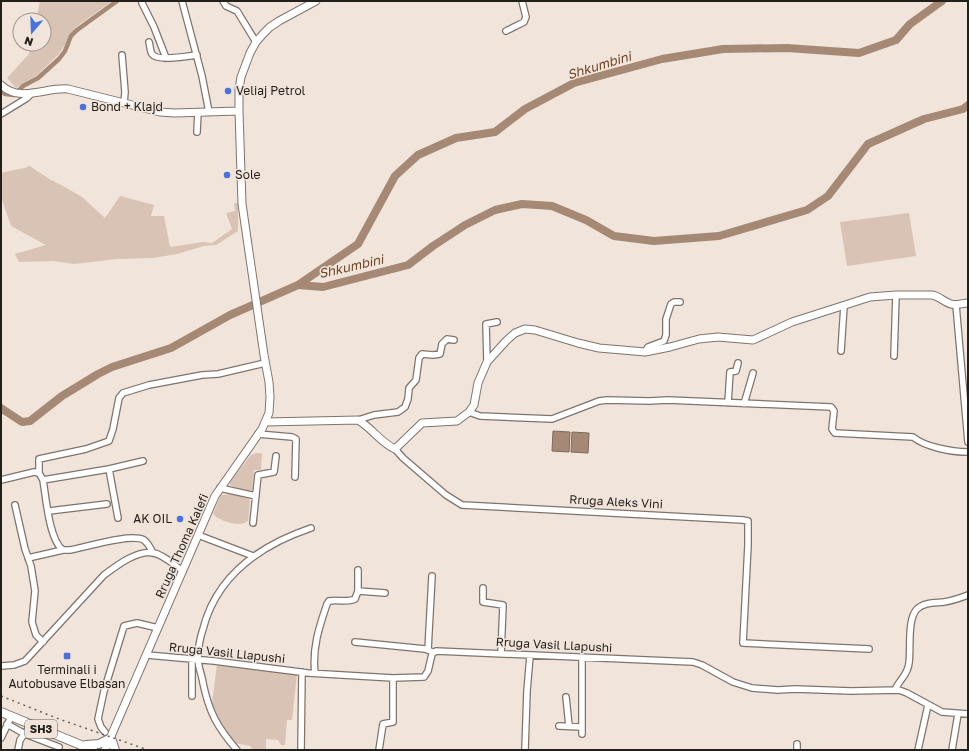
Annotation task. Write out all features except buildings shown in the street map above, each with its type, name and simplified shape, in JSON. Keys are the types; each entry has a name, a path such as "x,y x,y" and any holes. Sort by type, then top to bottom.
{"main road":[{"path":"1,85 7,90 16,93 32,93 53,89 68,89 160,112 239,111 238,97 241,77 256,42 266,30 274,24 316,1"},
{"name":"Rruga Thoma Kalefi","path":"105,750 198,535 220,488 266,422 269,413 269,382 242,204 239,111"},
{"path":"394,449 422,423 457,421 469,412 474,405 478,383 487,362 506,340 515,333 525,329 535,330 599,348 645,352 699,339 718,337 753,340 792,322 870,297 896,294 932,294 950,304 956,305 968,303"},
{"path":"266,422 358,420"},
{"name":"Rruga Aleks Vini","path":"358,420 388,446 394,449"},
{"name":"SH3","path":"1,712 9,720 32,725 93,750"},
{"path":"83,747 99,744 111,738 115,750"}],"street":[{"path":"182,1 197,55 209,112"},
{"path":"223,1 226,6 237,11 256,42"},
{"path":"506,31 524,22 526,16 522,1"},
{"path":"142,3 154,27 166,58"},
{"path":"149,42 153,56 156,57 166,58 197,55"},
{"path":"122,55 125,92 124,103"},
{"path":"1,114 28,98 32,93"},
{"path":"197,132 198,112"},
{"path":"894,356 896,294"},
{"path":"645,352 648,348 664,341 666,336 666,319 671,304 674,302 680,302"},
{"path":"956,305 968,442"},
{"path":"841,351 844,306"},
{"path":"487,362 486,324 497,322"},
{"path":"358,420 374,415 398,412 405,407 408,399 409,388 416,380 419,358 422,354 440,354 442,344 447,339 454,340"},
{"path":"64,550 59,547 54,537 43,480 40,473 40,458 86,449 109,441 114,428 119,398 123,393 149,385 202,375 218,374 265,362"},
{"path":"728,403 730,372 736,371 738,363"},
{"path":"744,404 753,373"},
{"path":"469,412 480,416 552,419 603,400 668,400 831,407 834,411 832,429 835,433 913,437 918,442 928,445 961,452 968,452"},
{"path":"258,434 292,437 296,439 295,477"},
{"name":"Rruga Aleks Vini","path":"394,449 446,495 462,505 748,521 743,642 869,649"},
{"path":"253,522 258,475 274,472 276,456"},
{"path":"43,480 109,469 143,460"},
{"path":"109,469 118,518"},
{"path":"1,480 34,472 40,473"},
{"path":"220,488 256,496"},
{"path":"49,511 107,504"},
{"path":"15,505 24,549 31,566 35,591 32,622 36,635 43,642"},
{"path":"192,696 195,659 206,618 214,600 232,575 253,556 279,540 312,528"},
{"path":"198,535 253,556"},
{"path":"28,558 134,537 145,541 153,553 183,570"},
{"path":"1,666 14,665 25,661 104,575 133,556 153,553"},
{"path":"315,673 315,647 318,629 327,604 332,600 355,600 358,591 358,570"},
{"path":"355,642 430,651 432,576"},
{"path":"484,588 483,602 503,605 501,654"},
{"path":"358,591 385,593"},
{"path":"895,690 907,672 910,663 912,618 918,608 930,603 945,602 968,595"},
{"path":"105,732 98,719 104,691 124,626 137,623 158,628"},
{"name":"Rruga Vasil Llapushi","path":"147,655 195,659 302,672 393,678 424,677 428,671 430,651 440,650 530,656 693,662 702,665 733,682 752,688 778,690 895,690 907,693 946,714 968,714"},
{"path":"525,750 530,656"},
{"path":"582,658 582,734"},
{"path":"195,659 212,715 225,737 237,750"},
{"path":"301,750 302,672"},
{"path":"379,750 383,724 393,722 393,678"},
{"path":"566,697 568,726"},
{"path":"918,750 928,705"},
{"path":"952,750 958,714"},
{"path":"1,738 9,720 25,734 58,748 62,737"},
{"path":"18,750 20,740 32,725"},
{"path":"559,726 582,727"}],"shaded area":[{"path":"40,1 112,1 76,27 59,54 37,75 16,88 7,78 29,52 52,52 52,12 38,12"},
{"path":"28,165 82,197 105,218 120,196 154,205 151,216 164,216 170,247 203,242 212,243 232,229 226,213 235,211 234,203 238,203 238,231 216,245 204,246 177,254 153,258 117,259 74,264 53,261 19,262 15,254 46,245 11,226 1,197 1,173 28,167"},
{"path":"909,213 916,256 847,266 840,222"},
{"path":"553,431 570,432 569,452 552,451"},
{"path":"572,432 589,433 588,453 571,452"},
{"path":"262,453 261,470 254,470 252,490 248,492 230,485 230,482 251,455"},
{"path":"235,494 250,500 248,521 240,524 230,523 216,517 213,514 221,495"},
{"path":"217,664 297,674 292,720 287,720 285,745 281,745 278,740 266,739 266,750 253,750 250,746 234,743 222,726 212,704"}],"waterway":[{"path":"1,91 5,94 14,95 23,86 38,78 59,59 65,51 71,36 77,30 117,1"},
{"name":"Shkumbini","path":"1,408 22,422 30,421 62,396 98,374 112,367 171,348 230,315 298,285 358,244 395,176 418,155 456,138 495,132 525,109 574,83 662,59 723,49 787,48 859,53 896,40 910,24 942,1"},
{"name":"Shkumbini","path":"298,285 323,287 408,265 465,225 495,210 522,204 552,206 586,220 614,236 654,241 719,236 807,210 828,196 868,144 924,119 963,109 968,105"}],"railway":[{"path":"1,696 59,719 148,750"}],"place":[{"name":"Veliaj Petrol","path":"228,91"},
{"name":"Bond + Klajd","path":"83,107"},
{"name":"Sole","path":"227,175"},
{"name":"AK OIL","path":"180,519"},
{"name":"Terminali i Autobusave Elbasan","path":"67,656"}]}
